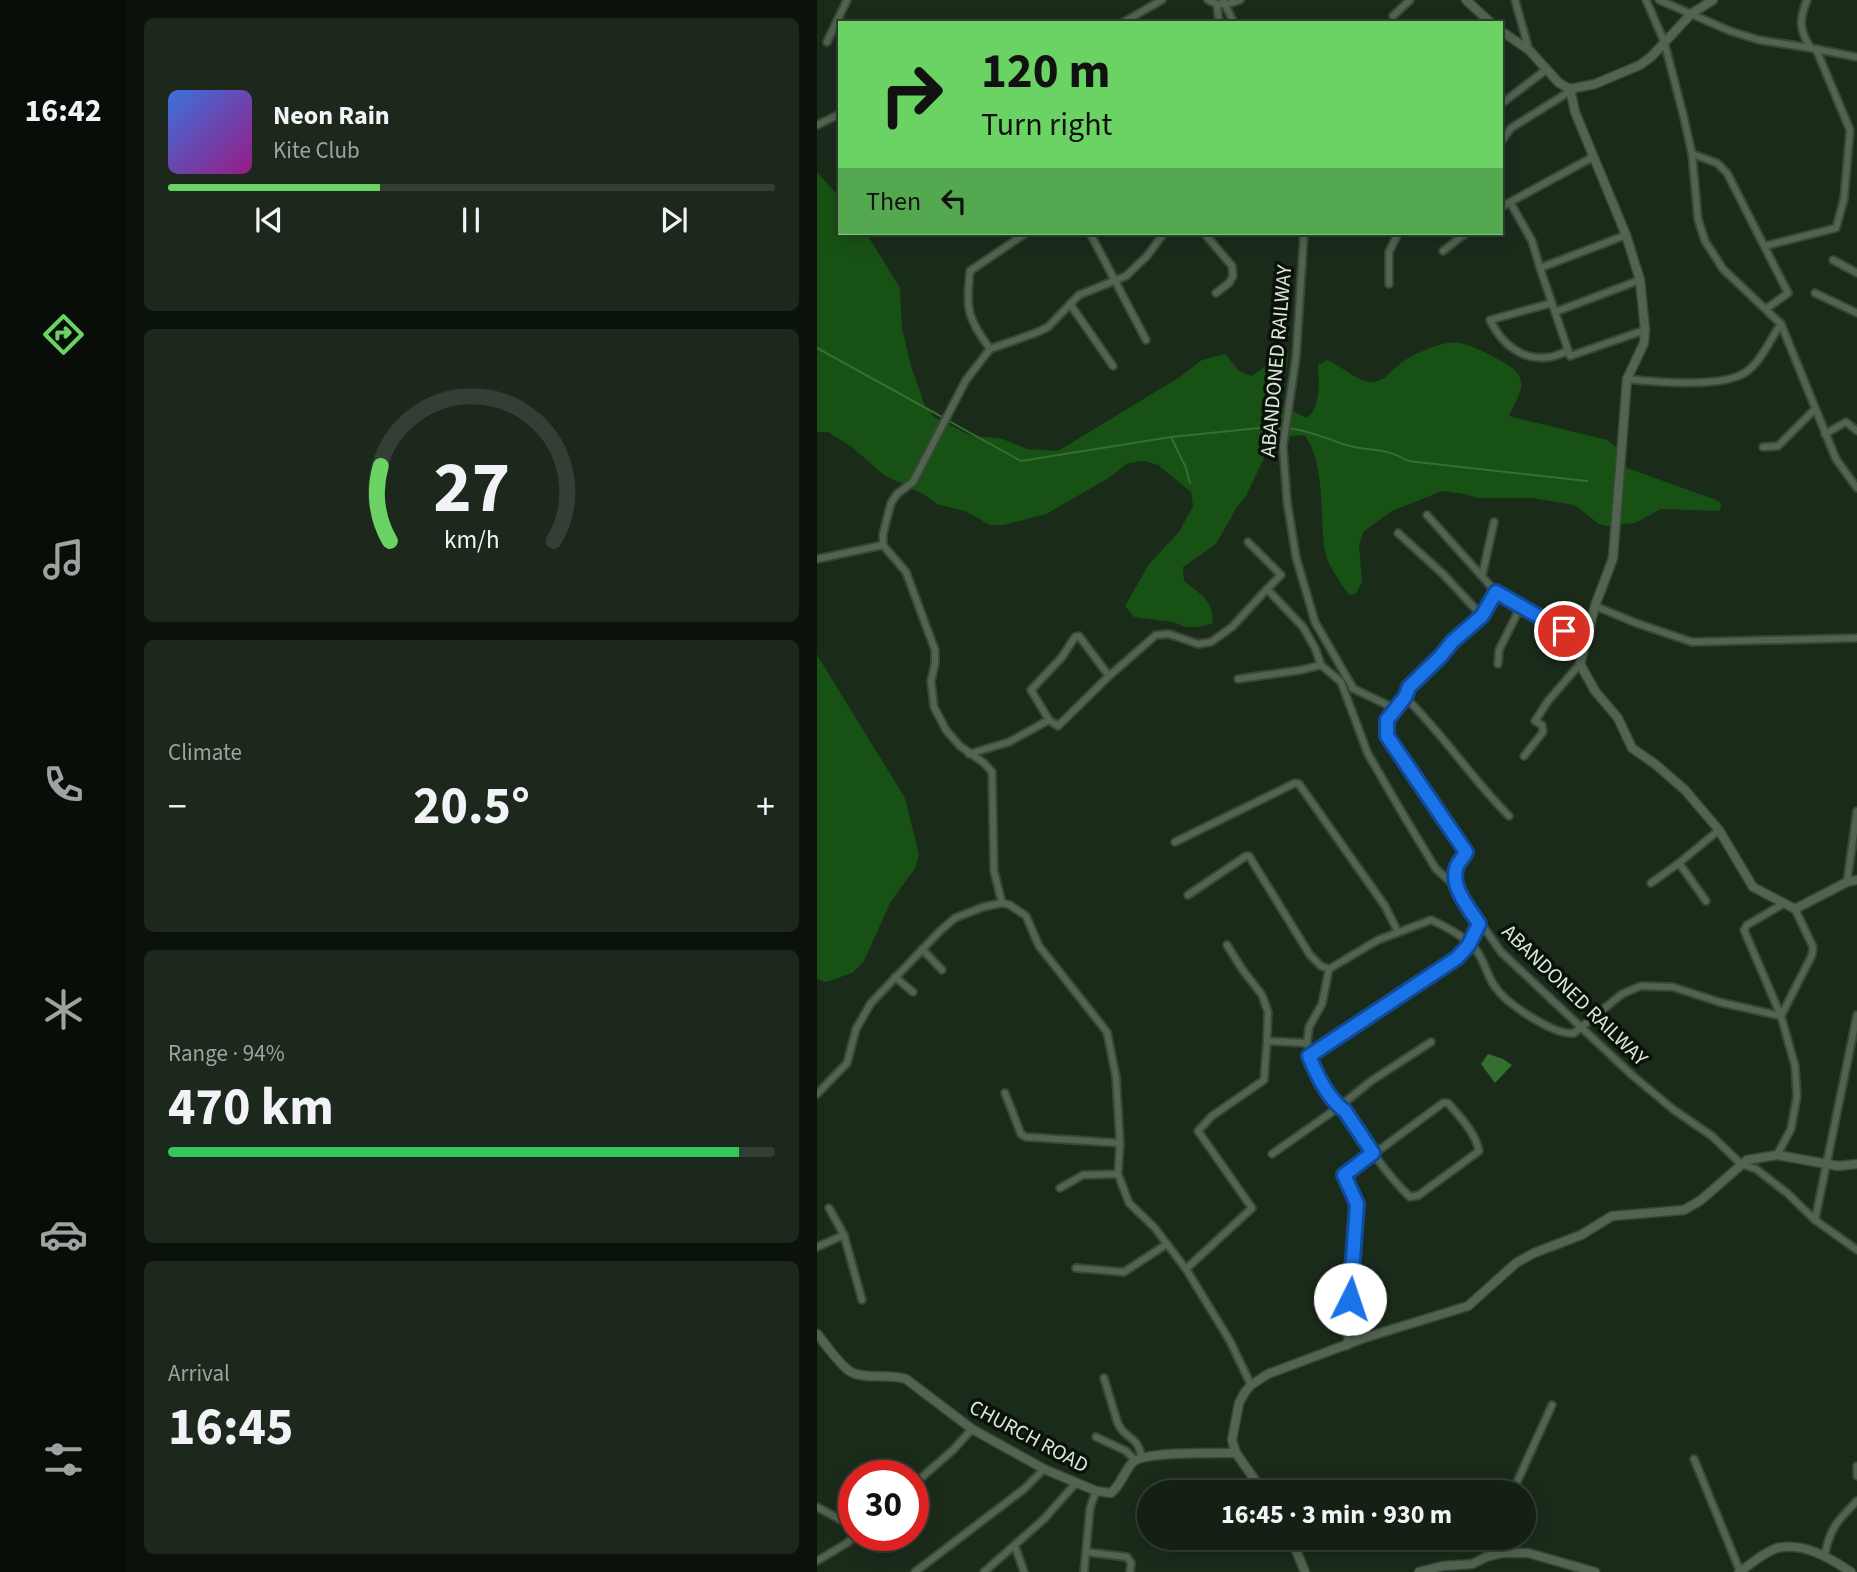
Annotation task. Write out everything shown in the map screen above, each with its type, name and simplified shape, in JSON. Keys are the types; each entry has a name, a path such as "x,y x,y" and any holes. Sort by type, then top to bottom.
{"street":[{"path":"827,43 847,0"},
{"path":"1125,21 1162,0"},
{"path":"1208,0 1222,4 1240,0"},
{"path":"1393,16 1410,0"},
{"path":"1466,0 1489,21"},
{"path":"1515,0 1529,50"},
{"path":"1646,0 1664,41 1692,154 1698,219 1705,241 1723,269 1781,324 1824,434 1836,459 1857,488"},
{"path":"1659,0 1730,31 1759,40 1857,57"},
{"path":"1503,139 1511,128 1569,91 1633,69 1651,57 1691,14 1713,0"},
{"path":"1764,246 1836,228 1844,199 1850,130 1813,49 1803,36 1800,16 1807,0"},
{"path":"1222,4 1233,21"},
{"path":"1503,31 1529,50 1569,91 1572,105 1626,235 1639,280 1645,330 1641,353 1627,379 1613,558 1595,606 1580,664 1548,701 1535,721 1542,725 1543,732 1524,756"},
{"path":"1503,102 1547,69"},
{"path":"817,125 838,115"},
{"path":"1692,154 1717,163 1727,173 1788,293 1766,310"},
{"path":"1503,206 1593,157"},
{"path":"1509,202 1532,241 1570,356 1645,330"},
{"path":"990,349 973,326 968,313 969,272 1023,235"},
{"path":"1091,235 1146,340"},
{"path":"1002,903 994,871 992,772 984,763 969,754 946,730 934,707 931,681 935,650 906,572 883,545 883,534 891,503 897,494 913,482 966,380 990,349 1048,327 1079,295 1126,276 1147,256 1163,235"},
{"path":"1206,235 1232,266 1233,276 1229,283 1216,293"},
{"name":"ABANDONED RAILWAY","path":"1304,235 1298,333 1283,446 1287,501 1300,570 1315,622 1353,688"},
{"path":"1389,284 1389,252 1397,235"},
{"path":"1443,251 1463,235"},
{"path":"1540,268 1626,235"},
{"path":"1833,260 1857,273"},
{"path":"1555,312 1639,280"},
{"path":"1815,293 1857,313"},
{"path":"1552,303 1490,320 1503,341 1518,353 1533,358 1546,358 1556,357 1567,351"},
{"path":"1070,304 1113,366"},
{"path":"1627,379 1659,383 1726,380 1746,373 1781,324"},
{"path":"1763,447 1778,446 1815,409"},
{"path":"1824,434 1846,422 1857,431"},
{"path":"1427,514 1496,592 1585,643"},
{"path":"1482,576 1494,522"},
{"path":"1398,533 1443,574 1482,616"},
{"path":"1109,676 1079,636 1075,637 1062,657 1031,690 1049,720 1058,726 1156,635 1169,634 1199,644 1211,642 1232,626 1281,575 1248,542"},
{"path":"817,559 883,545"},
{"name":"ABANDONED RAILWAY","path":"1267,589 1303,627 1321,665 1341,682 1368,754 1436,869 1455,886 1501,952 1580,1027 1674,1110 1712,1136 1740,1164 1756,1169 1787,1193 1815,1220 1857,1251"},
{"path":"1455,886 1457,867 1466,852 1387,736 1387,720 1405,697 1409,687 1482,616 1496,592"},
{"path":"1498,663 1499,650 1521,606"},
{"path":"1595,606 1692,642 1857,638"},
{"path":"1580,664 1595,691 1618,718 1632,747 1685,790 1719,830 1753,887 1795,909 1813,947 1812,955 1781,1016"},
{"path":"1238,679 1321,665"},
{"path":"1341,682 1396,709"},
{"path":"1405,697 1430,721 1492,799 1509,816"},
{"path":"969,754 1009,742 1049,720"},
{"path":"1175,842 1295,783 1299,784 1385,906 1398,932"},
{"path":"1847,882 1857,811"},
{"path":"1651,883 1719,830"},
{"path":"1188,895 1249,856 1310,955 1321,966 1329,969"},
{"path":"1679,863 1706,901"},
{"path":"1795,909 1847,882 1857,880"},
{"path":"817,1094 847,1063 856,1029 871,1003 922,949 955,918 983,907 1002,903 1010,905 1026,916 1039,946 1107,1032 1116,1077 1120,1143 1118,1174 1129,1203 1154,1227 1186,1269 1230,1341 1251,1385"},
{"path":"1777,1155 1791,1129 1797,1096 1795,1066 1781,1016 1744,930 1747,925 1783,904"},
{"path":"1347,1346 1357,1204 1344,1175 1373,1153 1443,1103 1448,1103 1465,1123 1477,1142 1479,1151 1420,1195 1410,1198 1392,1180 1373,1153 1345,1111 1339,1107 1318,1077 1309,1056 1306,1043 1309,1027 1322,1004 1329,969 1378,940 1431,920 1459,934 1478,952 1496,989 1556,1031 1569,1034 1622,994 1641,986 1673,987 1719,1002 1781,1016"},
{"path":"1309,1056 1457,958 1479,924"},
{"path":"1186,1269 1252,1208 1198,1131 1213,1116 1264,1080 1268,1012 1262,995 1227,945"},
{"path":"922,949 942,970"},
{"path":"895,977 913,992"},
{"path":"1815,1220 1857,1014"},
{"path":"1267,1041 1306,1043"},
{"path":"1272,1154 1371,1081 1431,1042"},
{"path":"1005,1093 1021,1134 1026,1138 1120,1143"},
{"path":"1255,1480 1235,1453 1232,1440 1234,1424 1239,1403 1251,1385 1268,1374 1364,1338 1468,1306 1516,1263 1581,1235 1611,1216 1684,1210 1701,1200 1740,1164 1754,1158 1777,1155 1838,1166 1857,1164"},
{"path":"1060,1188 1083,1175 1118,1174"},
{"path":"829,1208 844,1235 862,1300"},
{"path":"817,1247 844,1235"},
{"path":"1076,1268 1124,1272 1167,1244"},
{"name":"CHURCH ROAD","path":"817,1334 851,1372 863,1375 894,1375 906,1379 972,1429 1044,1469 1096,1491 1111,1493 1117,1489 1139,1459"},
{"path":"1104,1378 1121,1430 1140,1445 1139,1459"},
{"path":"1518,1480 1552,1405"},
{"path":"929,1471 972,1429"},
{"path":"1096,1437 1139,1459 1156,1455 1235,1453"},
{"path":"1694,1458 1739,1572 1777,1548 1825,1554 1851,1572"},
{"path":"1857,1466 1857,1476"},
{"path":"915,1572 1024,1489 1044,1469"},
{"path":"984,1572 1045,1519 1076,1483"},
{"path":"1084,1572 1090,1508 1096,1491"},
{"path":"1825,1554 1833,1526 1857,1501"},
{"path":"817,1507 838,1518"},
{"path":"1015,1546 1024,1572"},
{"path":"817,1561 838,1548"},
{"path":"1296,1550 1305,1572"},
{"path":"1086,1552 1127,1557 1131,1563 1130,1572"},
{"path":"1419,1572 1443,1566 1472,1564 1486,1557 1506,1553 1528,1553 1595,1572"},
{"path":"1560,1562 1561,1572"}],"shaded area":[{"path":"817,172 838,196 838,235 867,235 900,288 902,328 911,366 925,406 934,417 972,436 1000,438 1027,449 1058,451 1180,377 1202,360 1225,354 1239,371 1252,376 1282,347 1287,351 1288,358 1280,400 1284,407 1307,418 1317,400 1318,365 1327,360 1357,378 1374,382 1423,351 1445,343 1459,343 1476,348 1503,362 1518,375 1521,387 1509,416 1607,440 1617,448 1627,468 1722,504 1719,511 1661,509 1635,523 1606,526 1569,504 1533,498 1478,498 1442,491 1392,511 1364,531 1359,544 1362,581 1356,594 1349,595 1333,572 1325,552 1319,473 1311,446 1304,435 1274,437 1246,496 1216,544 1183,567 1184,581 1208,603 1213,623 1185,627 1173,622 1134,617 1125,606 1149,564 1179,532 1193,506 1191,492 1158,465 1144,461 1128,463 1107,479 1046,514 1004,525 990,525 965,511 937,504 925,495 884,475 852,447 828,432 817,432"},
{"path":"817,655 905,798 919,855 915,868 890,903 863,963 852,973 826,982 817,979"},
{"path":"1488,1054 1512,1065 1495,1083 1481,1064"}],"waterway":[{"path":"817,348 942,417"},
{"path":"947,420 1021,461 1171,437 1282,428"},
{"path":"1287,428 1350,446 1386,452 1408,461 1587,481"},
{"path":"1172,439 1190,483"}],"route":[{"path":"1350,1299 1357,1204 1344,1175 1373,1153 1318,1077 1309,1056 1457,958 1468,946 1479,924 1455,886 1457,867 1466,852 1387,736 1387,720 1405,697 1409,687 1452,642 1482,616 1496,592 1564,631"}]}
